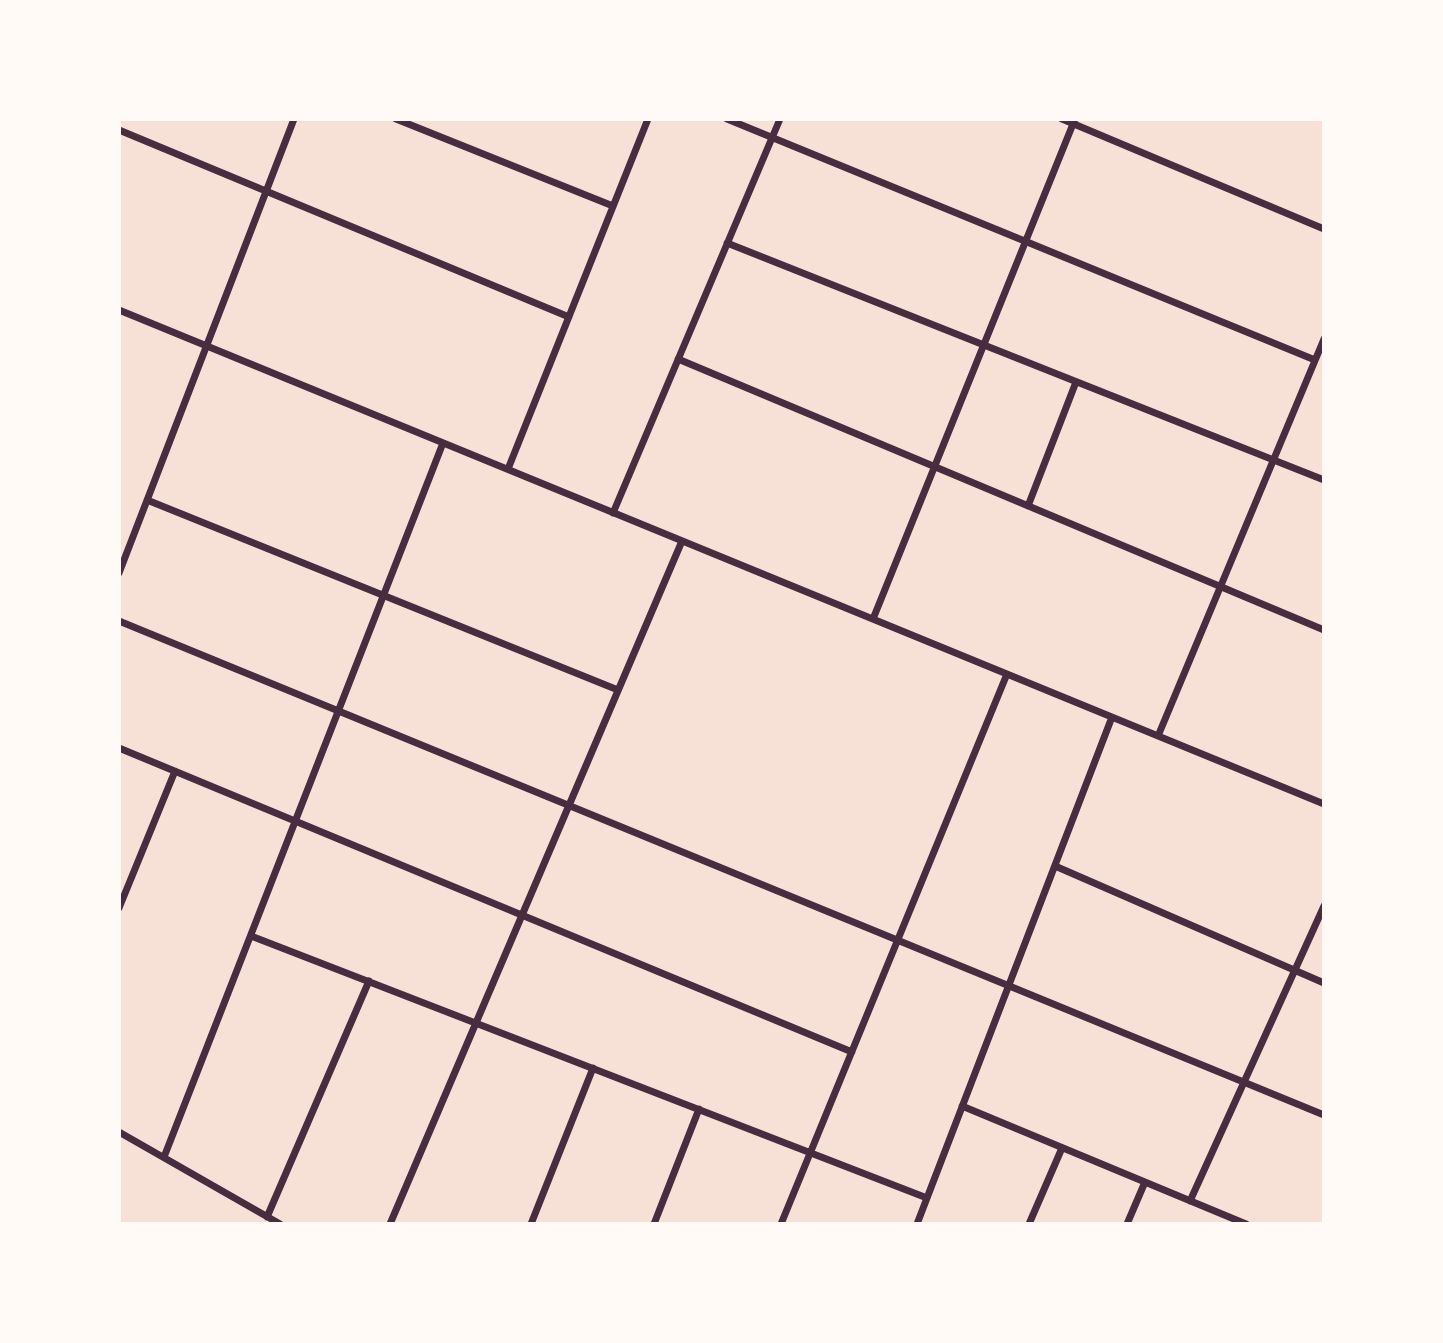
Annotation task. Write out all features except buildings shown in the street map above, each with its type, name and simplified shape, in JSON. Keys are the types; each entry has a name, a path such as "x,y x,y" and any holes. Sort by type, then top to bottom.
{"street":[{"path":"119,573 294,119"},
{"path":"396,119 613,206"},
{"path":"508,469 648,119"},
{"path":"727,119 1315,360"},
{"path":"613,513 780,119"},
{"path":"1062,119 1074,121 1324,229"},
{"path":"873,619 1074,121"},
{"path":"119,130 569,317"},
{"path":"727,243 1324,480"},
{"path":"119,310 1324,804"},
{"path":"1158,736 1324,339"},
{"path":"678,359 1324,631"},
{"path":"1028,506 1076,382"},
{"path":"164,1157 443,443"},
{"path":"147,500 384,593 618,690"},
{"path":"390,1224 682,541"},
{"path":"119,621 1324,1115"},
{"path":"781,1224 1007,674"},
{"path":"917,1224 1112,717"},
{"path":"119,748 852,1052"},
{"path":"119,908 175,771"},
{"path":"1055,866 1324,983"},
{"path":"1190,1201 1324,906"},
{"path":"251,936 927,1198"},
{"path":"267,1217 369,981"},
{"path":"531,1224 593,1068"},
{"path":"962,1106 1232,1221 1246,1224"},
{"path":"654,1224 699,1109"},
{"path":"119,1132 280,1224"},
{"path":"1029,1224 1062,1148"},
{"path":"1127,1224 1145,1182"}]}
